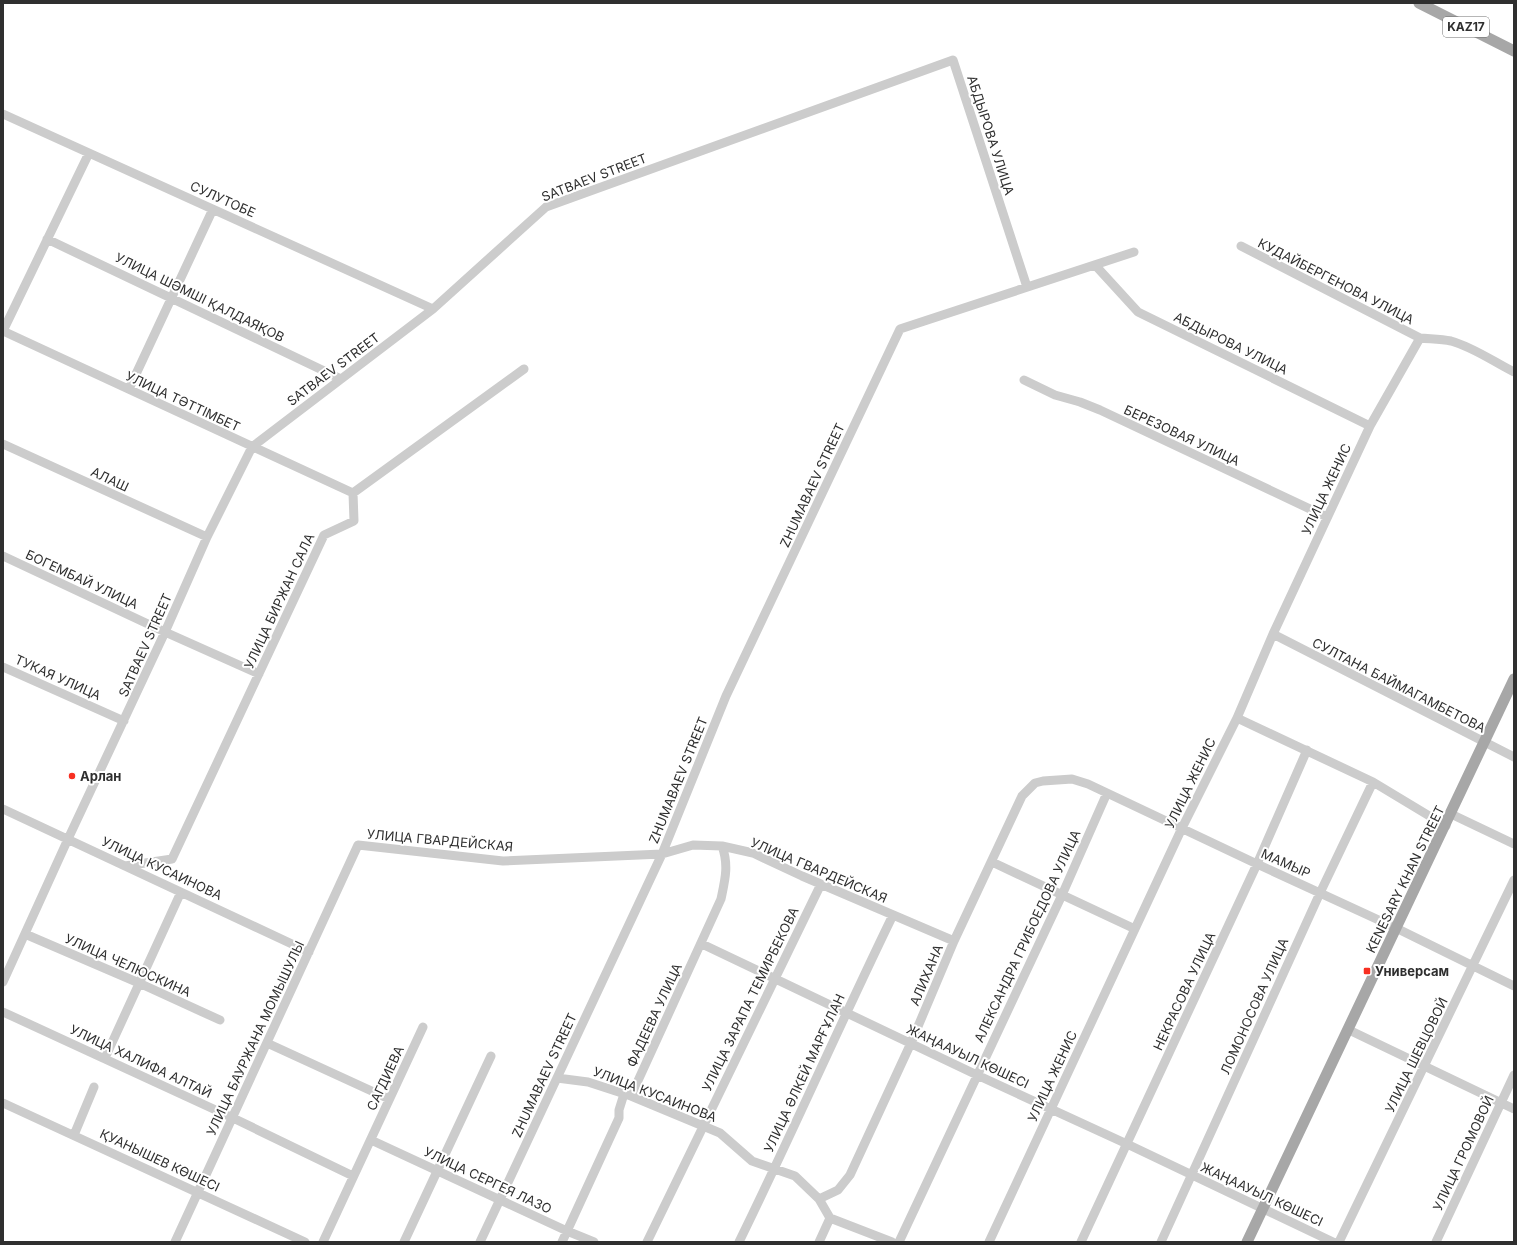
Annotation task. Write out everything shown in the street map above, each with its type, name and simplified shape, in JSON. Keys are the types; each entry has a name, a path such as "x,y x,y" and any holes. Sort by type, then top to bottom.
{"main road":[{"name":"KAZ17","path":"1418,3 1514,51"},
{"name":"KENESARY KHAN STREET","path":"1247,1242 1446,826 1514,679"}],"street":[{"name":"АБДЫРОВА УЛИЦА","path":"953,60 1027,287"},
{"name":"SATBAEV STREET","path":"3,982 7,963 25,934 68,838 165,632 207,537 252,447 433,309 546,207 953,60"},
{"name":"СУЛУТОБЕ","path":"3,114 433,309"},
{"path":"3,331 89,153"},
{"path":"129,389 213,209"},
{"name":"УЛИЦА ШӘМШІ ҚАЛДАЯҚОВ","path":"48,239 341,379"},
{"name":"КУДАЙБЕРГЕНОВА УЛИЦА","path":"1241,246 1420,338"},
{"path":"1027,287 1134,252"},
{"name":"АБДЫРОВА УЛИЦА","path":"1095,265 1138,312 1370,426"},
{"name":"ZHUMABAEV STREET","path":"480,1242 662,854 726,696 900,328 1027,287"},
{"name":"УЛИЦА ТӘТТІМБЕТ","path":"3,331 353,493"},
{"path":"1420,338 1456,343 1478,352 1514,372"},
{"name":"УЛИЦА ЖЕНИС","path":"989,1242 1182,828 1237,718 1273,634 1370,426 1420,338"},
{"path":"353,493 524,369"},
{"name":"БЕРЕЗОВАЯ УЛИЦА","path":"1024,380 1055,395 1080,402 1100,410 1327,517"},
{"name":"АЛАШ","path":"3,444 207,537"},
{"name":"УЛИЦА БИРЖАН САЛА","path":"125,866 172,859 324,535 354,521 353,493"},
{"name":"БОГЕМБАЙ УЛИЦА","path":"3,556 165,632 259,674"},
{"name":"СУЛТАНА БАЙМАГАМБЕТОВА","path":"1273,634 1514,757"},
{"name":"ТУКАЯ УЛИЦА","path":"3,667 124,721"},
{"path":"1237,718 1373,782 1446,826"},
{"name":"НЕКРАСОВА УЛИЦА","path":"1081,1242 1257,864 1307,750"},
{"name":"МАМЫР","path":"1043,781 1072,779 1107,793 1396,928 1514,986"},
{"name":"АЛИХАНА","path":"819,1199 838,1190 850,1175 911,1044 954,941 1022,796 1035,783 1043,781"},
{"name":"ЛОМОНОСОВА УЛИЦА","path":"1161,1242 1320,893 1373,782"},
{"name":"АЛЕКСАНДРА ГРИБОЕДОВА УЛИЦА","path":"899,1242 1062,895 1107,793"},
{"name":"УЛИЦА КУСАИНОВА","path":"3,809 68,838 309,952"},
{"path":"1451,814 1514,844"},
{"name":"УЛИЦА ГВАРДЕЙСКАЯ","path":"358,845 503,861 662,854 693,845 722,846 753,853 954,941"},
{"name":"УЛИЦА БАУРЖАНА МОМЫШУЛЫ","path":"175,1242 358,845"},
{"name":"ФАДЕЕВА УЛИЦА","path":"562,1242 619,1118 620,1110 702,944 721,899 727,868 726,857 722,846"},
{"path":"992,862 1135,929"},
{"name":"УЛИЦА ШЕВЦОВОЙ","path":"1339,1242 1474,966 1514,880"},
{"name":"УЛИЦА ЗАРАПА ТЕМИРБЕКОВА","path":"647,1242 821,884"},
{"path":"104,1058 182,892"},
{"name":"УЛИЦА ӘЛКЕЙ МАРҒҰЛАН","path":"739,1242 893,915"},
{"name":"УЛИЦА ЧЕЛЮСКИНА","path":"25,934 220,1020"},
{"name":"ЖАҢААУЫЛ КӨШЕСІ","path":"702,944 1333,1242"},
{"name":"УЛИЦА ХАЛИФА АЛТАЙ","path":"3,1012 233,1118 353,1176"},
{"name":"САГДИЕВА","path":"323,1242 423,1027"},
{"path":"1349,1030 1514,1109"},
{"path":"267,1044 389,1099"},
{"path":"404,1242 491,1056"},
{"name":"УЛИЦА ГРОМОВОЙ","path":"1436,1242 1514,1075"},
{"name":"УЛИЦА КУСАИНОВА","path":"557,1078 588,1082 627,1095 720,1133 752,1161 795,1176 819,1199 830,1218"},
{"path":"74,1135 94,1086"},
{"name":"ҚУАНЫШЕВ КӨШЕСІ","path":"3,1103 305,1242"},
{"name":"УЛИЦА СЕРГЕЯ ЛАЗО","path":"371,1140 567,1231 594,1242"},
{"path":"819,1242 830,1218 892,1242"}],"place":[{"name":"Арлан","path":"72,776"},
{"name":"Универсам","path":"1367,971"}]}
